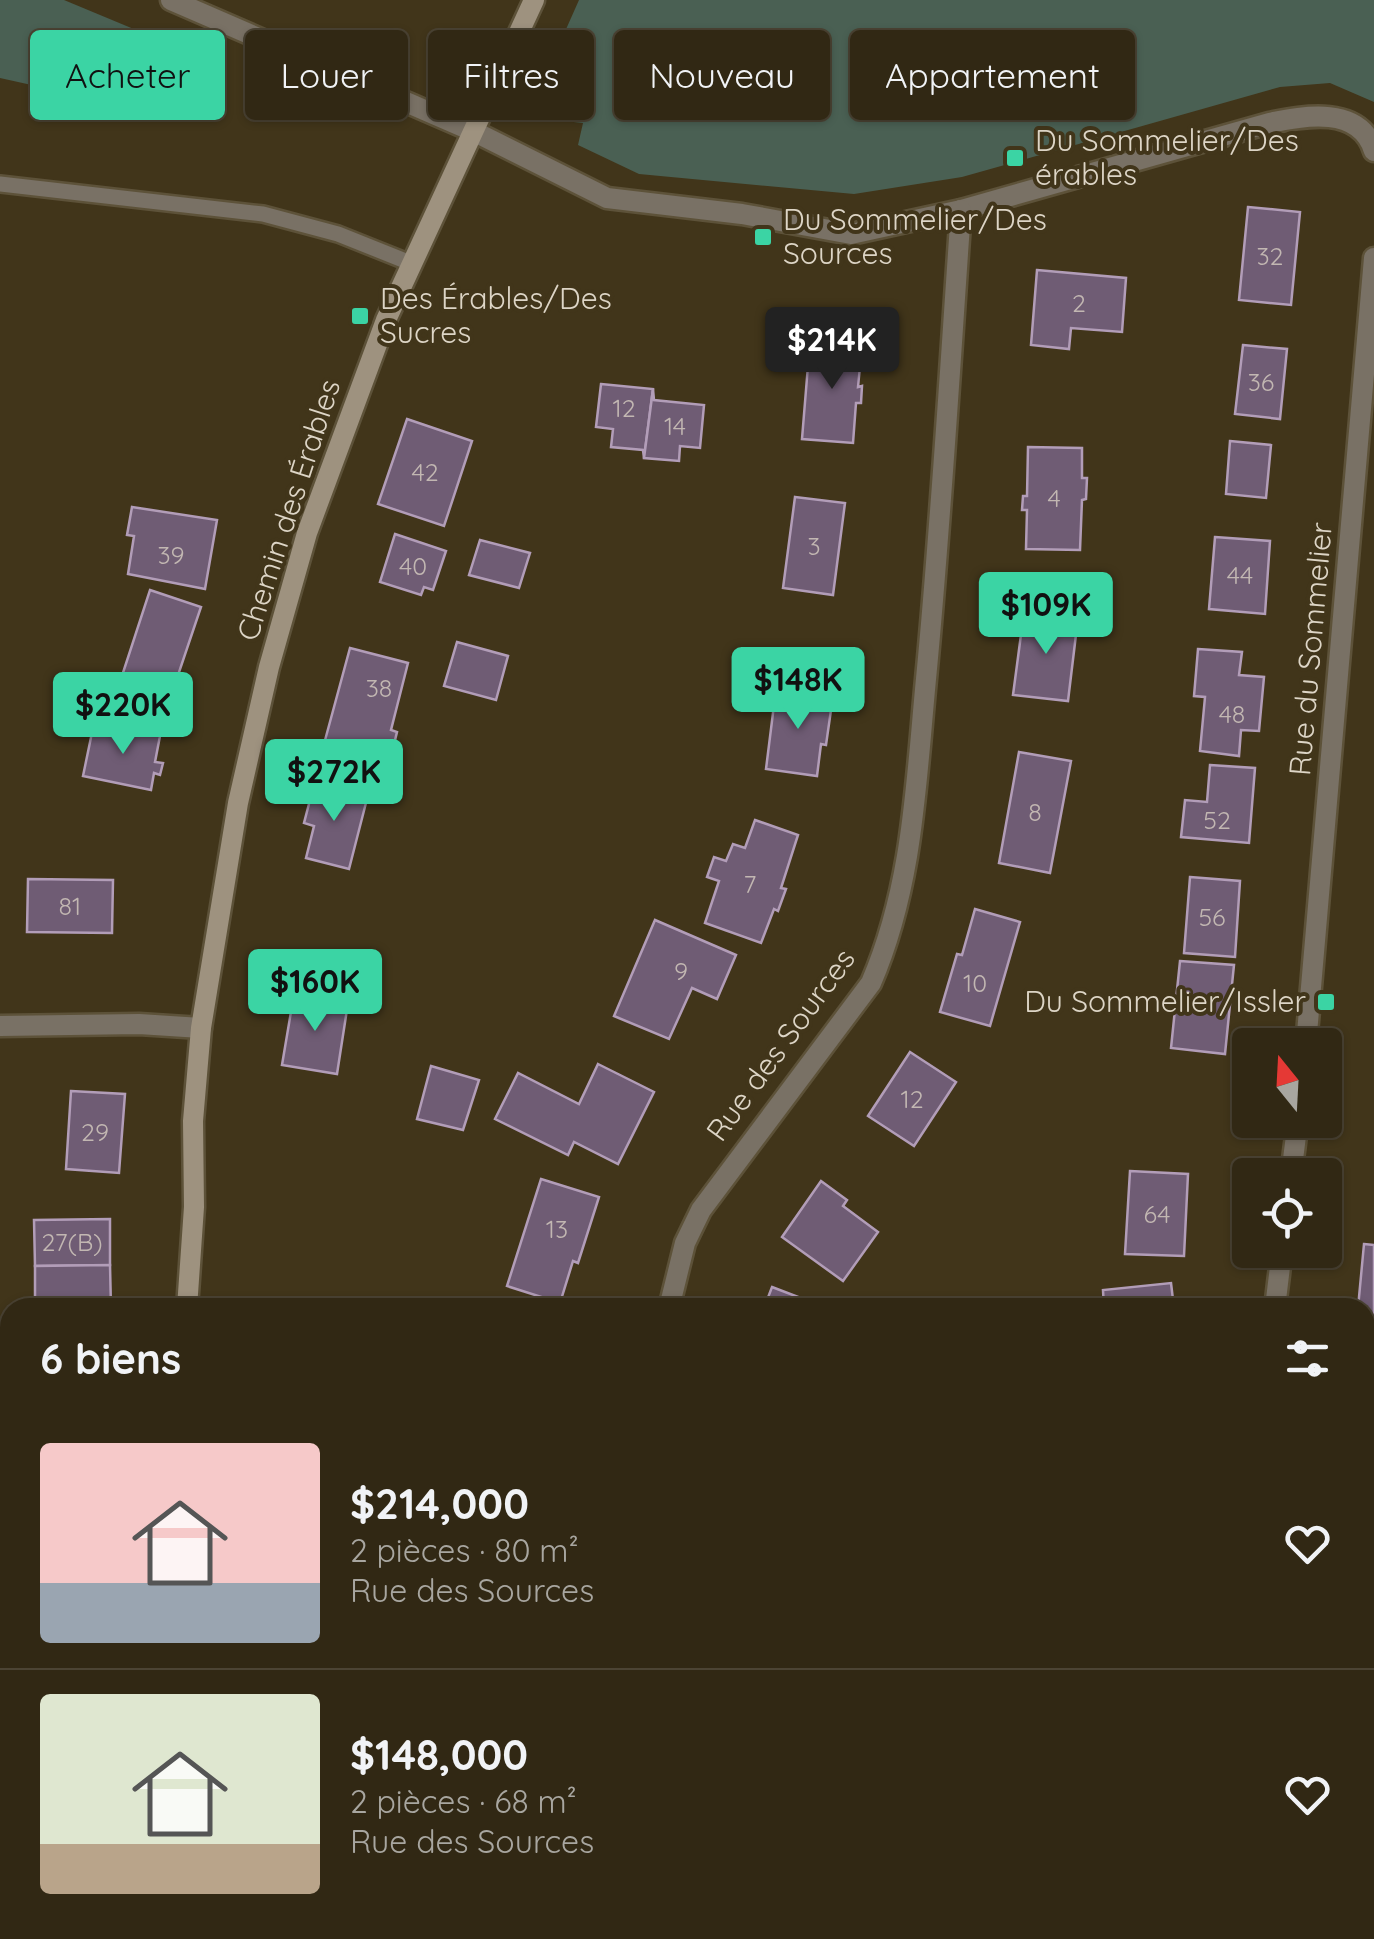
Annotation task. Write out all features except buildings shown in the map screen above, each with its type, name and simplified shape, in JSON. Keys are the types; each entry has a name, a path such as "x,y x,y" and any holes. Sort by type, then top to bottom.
{"street":[{"path":"171,0 475,132 607,198 742,214 851,234 962,210 1268,123 1302,117 1328,116 1356,125 1371,140 1374,150"},
{"name":"Chemin des Érables","path":"188,1298 194,1207 193,1121 201,1028 238,802 269,667 307,533 386,320 534,0"},
{"name":"Rue des Sources","path":"671,1298 681,1256 700,1210 871,983 900,902 910,852 937,562 962,210"},
{"name":"Rue du Sommelier","path":"1307,1028 1374,258"},
{"path":"0,1026 139,1024 201,1028"},
{"path":"1276,1298 1280,1268"}],"lane":[{"path":"0,184 263,214 338,234 412,264"}],"green space":[{"path":"0,0 64,0 136,30 30,30 30,85 0,78"},
{"path":"579,0 1374,0 1374,102 1330,83 1280,87 962,177 854,194 639,174 578,145 583,123 555,120 594,120 594,30 566,30"}],"place":[{"name":"Du Sommelier/Des érables","path":"1015,158"},
{"name":"Du Sommelier/Des Sources","path":"763,237"},
{"name":"Des Érables/Des Sucres","path":"360,316"},
{"name":"Du Sommelier/Issler","path":"1326,1002"}]}
